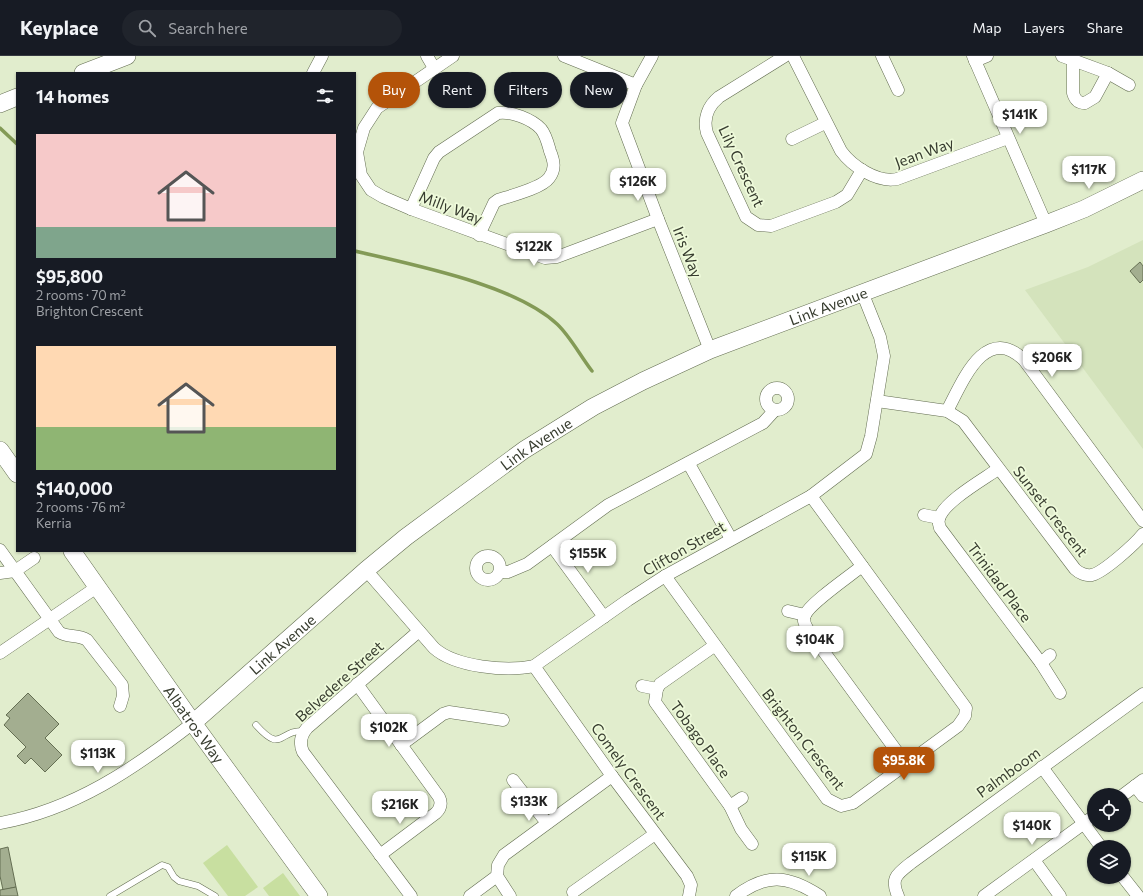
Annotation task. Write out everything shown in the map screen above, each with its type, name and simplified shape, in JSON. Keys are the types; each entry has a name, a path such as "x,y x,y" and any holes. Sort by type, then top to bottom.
{"street":[{"path":"86,72 127,56"},
{"path":"314,72 322,56"},
{"path":"426,56 434,68"},
{"path":"358,176 358,148 364,128 373,113 377,108 453,56"},
{"path":"565,56 636,85"},
{"name":"Iris Way","path":"652,56 636,85 622,123 710,350"},
{"name":"Lily Crescent","path":"785,56 720,97 711,105 707,115 707,133 746,217 758,225 771,226 836,202 847,195 862,170"},
{"name":"Jean Way","path":"793,56 825,123 841,151 862,170 885,179 897,180 1008,138"},
{"path":"882,56 898,90"},
{"path":"987,56 974,59 1046,224"},
{"path":"1108,73 1093,100 1085,103 1079,102 1073,93 1068,58 1108,73 1130,85"},
{"path":"0,104 16,97"},
{"path":"412,209 434,158 439,152 498,113 504,112 519,116 541,129 554,162 553,169 549,178 542,184 498,200 494,203 479,235"},
{"path":"792,139 825,123"},
{"name":"Milly Way","path":"358,176 376,194 479,235 538,256 552,258 658,219"},
{"name":"Link Avenue","path":"0,823 54,808 105,784 154,753 193,723 366,570 406,537 550,433 612,397 710,350 1046,224 1084,209 1143,180"},
{"name":"Clifton Street","path":"366,570 439,652 452,660 516,669 534,666 665,576 811,496 866,454 871,436 877,401 883,351 880,337 862,292"},
{"path":"947,412 973,364 981,355 998,348 1015,352 1024,360 1143,521"},
{"name":"Sunset Crescent","path":"877,401 947,412 957,416 968,425 998,469 1075,569 1081,573 1088,575 1097,573 1133,545 1143,534"},
{"path":"500,572 508,572 527,564 608,505 763,423 774,411"},
{"path":"0,450 16,473"},
{"path":"688,464 731,539"},
{"path":"924,515 939,518 951,503 998,469"},
{"name":"Brighton Crescent","path":"665,576 714,646 831,802 841,806 853,803 958,726 965,716 965,705 811,496"},
{"name":"Trinidad Place","path":"939,518 940,528 1060,693"},
{"path":"552,546 604,617"},
{"path":"0,550 61,634 79,636 89,643 122,685 123,696 120,706"},
{"name":"Albatros Way","path":"73,552 193,723 318,896"},
{"path":"0,573 15,571 34,558"},
{"path":"862,566 818,601 805,615 804,620 808,630 906,764"},
{"path":"0,653 97,587"},
{"path":"788,611 805,615"},
{"name":"Belvedere Street","path":"411,896 303,752 300,743 305,731 419,631"},
{"name":"Tobago Place","path":"714,646 666,679 657,689 655,696 657,707 730,806 741,829 752,844"},
{"path":"1040,664 1050,655"},
{"name":"Comely Crescent","path":"534,666 612,776 687,876 691,885 689,896"},
{"path":"357,684 439,797 441,805 436,813 380,855"},
{"name":"Tobago Place","path":"642,686 657,689"},
{"name":"Palmboom","path":"898,896 894,886 894,880 910,862 1143,694"},
{"path":"401,745 443,714 449,712 503,720"},
{"path":"1042,767 1095,840"},
{"path":"510,896 497,876 498,864 504,855 612,776"},
{"path":"513,780 547,823"},
{"path":"1139,783 1143,796"},
{"path":"730,806 742,798"},
{"path":"984,896 1087,821"},
{"path":"573,892 655,834"},
{"path":"1034,860 1060,896"},
{"path":"470,896 497,876"},
{"path":"736,896 758,881 770,879 783,880 820,896"},
{"path":"1129,884 1138,896"}],"lane":[{"path":"256,725 267,737 275,740 279,740 299,731 305,731"},
{"path":"110,896 162,865 168,867 174,877 179,881 198,886 215,896"}],"shaded area":[{"path":"1143,240 1143,449 1025,290 1088,267"},
{"path":"227,845 258,887 245,896 228,896 203,863"},
{"path":"283,873 300,896 269,896 263,888"}],"building":[{"path":"1140,262 1143,266 1143,280 1140,283 1130,271"},
{"path":"28,693 59,724 45,738 62,755 45,772 31,758 25,764 17,756 26,747 4,725 10,718 6,715"},
{"path":"8,847 16,887 3,890 0,876 0,849"},
{"path":"16,887 18,896 0,896 0,890"}],"waterway":[{"path":"0,128 16,143"},
{"path":"356,251 462,278 515,298 538,310 557,324 571,340 592,371"}]}
